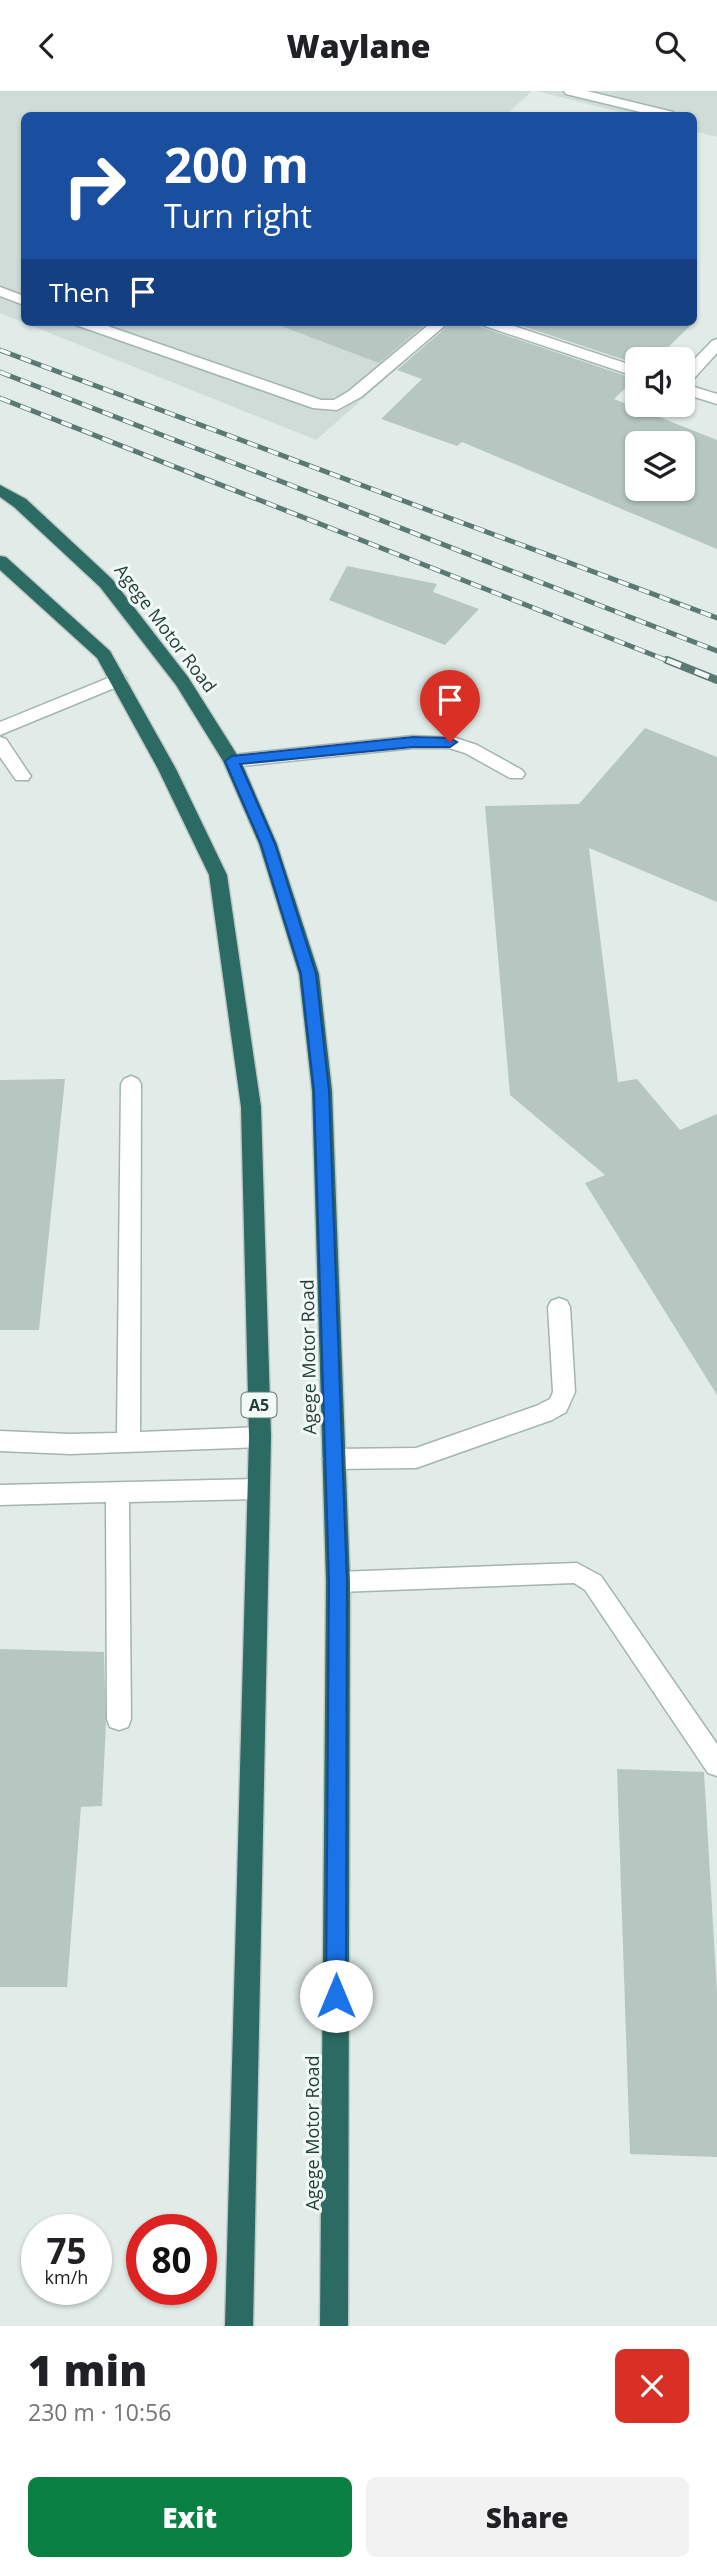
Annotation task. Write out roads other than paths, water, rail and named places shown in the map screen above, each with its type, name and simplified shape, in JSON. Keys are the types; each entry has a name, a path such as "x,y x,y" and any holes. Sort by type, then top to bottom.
{"highway":[{"name":"Agege Motor Road","path":"0,490 20,503 106,583 183,681 232,761 268,844 309,974 322,1091 338,1582 334,2326"},
{"name":"A5","path":"0,561 104,655 167,769 218,875 251,1107 260,1437 239,2326"}],"street":[{"path":"571,91 656,112"},
{"path":"0,291 21,300"},
{"path":"92,326 319,405 337,405 355,394 435,326"},
{"path":"499,326 625,368"},
{"path":"695,370 717,344"},
{"path":"695,390 717,399"},
{"path":"0,729 118,680"},
{"path":"232,761 413,742 450,742 471,749 516,774"},
{"path":"0,743 22,776"},
{"path":"127,1441 130,1421 131,1084"},
{"path":"333,1458 416,1458 544,1413 558,1405 564,1392 559,1307"},
{"path":"0,1441 70,1444 260,1437"},
{"path":"0,1495 257,1489"},
{"path":"117,1492 119,1719"},
{"path":"338,1582 577,1573 593,1583 717,1765"}],"railway":[{"path":"0,350 717,618"},
{"path":"0,372 717,651"},
{"path":"0,398 671,662"},
{"path":"667,660 717,680"}]}
